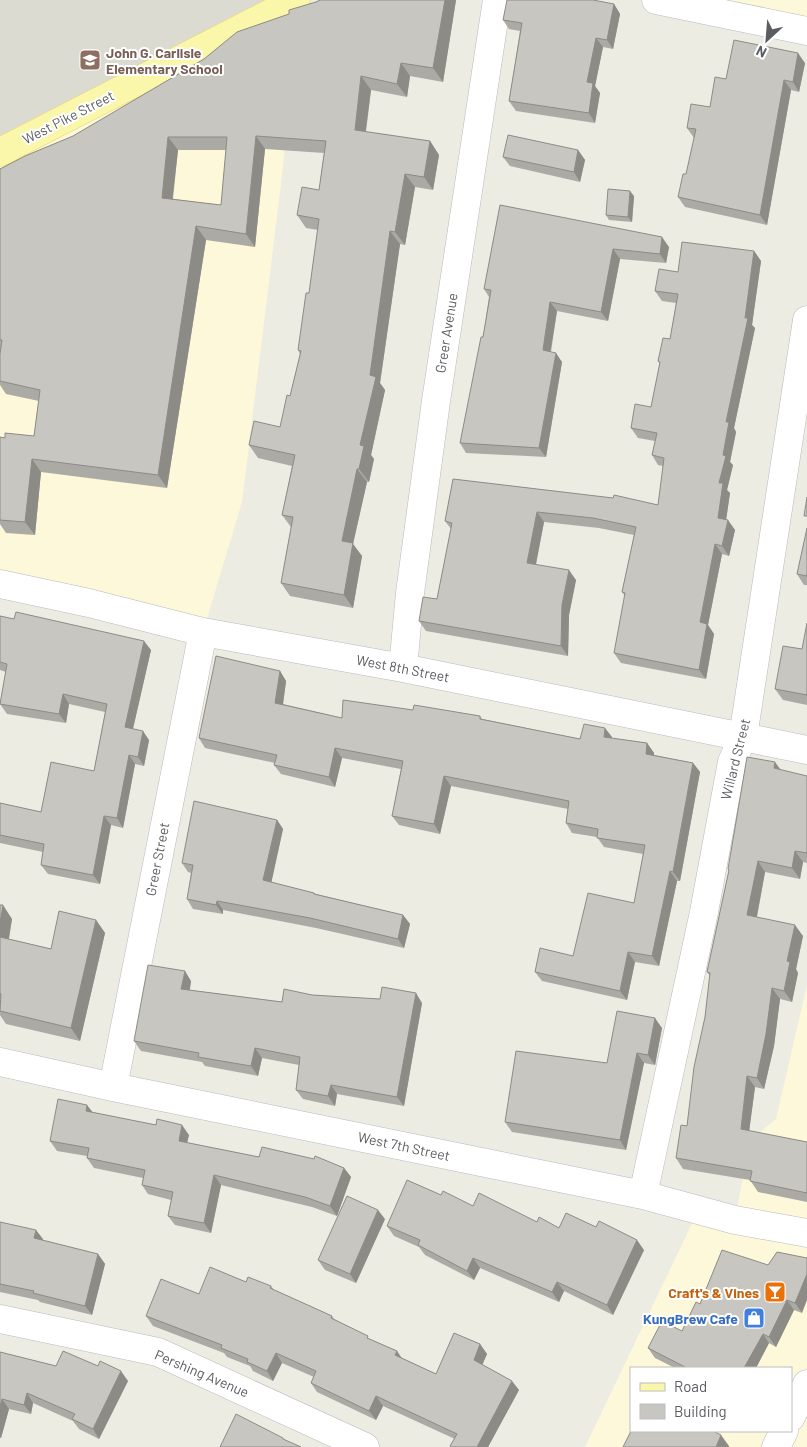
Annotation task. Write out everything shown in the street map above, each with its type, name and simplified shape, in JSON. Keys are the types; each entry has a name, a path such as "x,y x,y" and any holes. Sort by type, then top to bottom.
{"main road":[{"name":"West Pike Street","path":"0,152 296,0"}],"street":[{"name":"Greer Avenue","path":"403,668 410,594 435,410 496,0"},
{"path":"656,0 807,31"},
{"name":"Willard Street","path":"643,1195 704,912 732,762 743,737 806,328"},
{"name":"West 8th Street","path":"0,584 89,603 203,632 403,668 807,750"},
{"name":"Greer Street","path":"113,1087 203,632"},
{"name":"West 7th Street","path":"0,1062 113,1087 643,1195 735,1220 807,1233"},
{"name":"Pershing Avenue","path":"0,1319 158,1352 365,1447"},
{"path":"792,1415 807,1384"},
{"path":"776,1447 784,1432"}],"shaded area":[{"name":"John G. Carlisle Elementary School","path":"0,0 296,0 0,152"},
{"path":"656,0 807,0 807,31"},
{"path":"282,7 293,48 283,167 242,502 203,632 0,584 0,152"},
{"path":"807,985 807,1447 585,1447 698,1211 735,1220 750,1140 776,1119"}],"building":[{"path":"320,0 445,0 433,68 401,63 397,84 361,76 355,130 430,141 424,177 405,174 395,232 390,231 370,375 376,377 360,445 364,446 359,469 357,469 342,541 353,543 344,595 281,583 293,517 282,515 295,455 249,445 254,421 280,427 287,395 290,396 301,351 298,350 306,293 309,293 319,219 297,215 302,187 319,190 326,141 256,136 246,234 196,226 158,475 32,459 25,522 0,520 0,437 5,438 5,433 34,436 40,390 0,381 2,340 0,340 0,169 25,156 73,136 204,59 237,32 289,14 289,10","holes":["168,137 227,137 221,205 162,198"]},
{"path":"507,0 593,0 614,4 607,40 596,38 587,82 593,83 589,113 509,101 522,23 503,20"},
{"path":"734,40 798,53 793,82 784,80 760,215 678,197 683,174 686,174 696,129 687,128 691,104 710,107 715,77 726,79"},
{"path":"508,135 578,150 574,172 503,157"},
{"path":"608,189 630,191 628,217 606,215"},
{"path":"500,205 662,237 660,254 613,249 601,312 550,302 543,350 556,353 539,448 460,443 491,290 484,289"},
{"path":"682,242 754,251 745,318 748,318 726,422 729,422 723,455 726,456 719,483 723,483 718,518 728,520 722,546 715,544 700,622 707,624 699,670 614,653 625,593 622,592 636,527 593,518 537,512 527,563 569,570 562,605 561,646 419,621 423,597 437,599 452,523 445,521 453,479 613,498 614,495 658,505 664,458 652,455 657,433 631,428 635,404 651,407 663,338 670,339 678,294 655,291 659,269 678,272"},
{"path":"807,497 807,516 804,516"},
{"path":"807,528 807,576 797,574"},
{"path":"16,612 144,641 125,727 143,731 138,757 129,755 117,818 104,816 93,875 41,865 44,844 0,835 0,803 41,812 51,762 94,771 107,704 63,694 59,714 0,704 7,664 0,662 0,616 14,619"},
{"path":"807,623 807,695 775,689 783,646 802,649"},
{"path":"216,656 280,671 275,703 342,718 343,700 413,710 414,705 480,716 480,719 580,739 584,724 605,728 604,737 647,743 646,754 693,763 673,872 670,871 652,956 628,952 620,991 535,972 540,948 573,956 588,893 634,903 645,845 597,838 598,829 566,823 569,801 444,776 434,824 392,816 403,761 335,748 329,777 274,765 277,755 199,738"},
{"path":"747,757 775,762 774,768 807,776 807,853 795,851 792,868 758,861 747,915 795,925 787,961 790,962 784,991 772,988 766,1034 757,1078 747,1076 741,1129 807,1142 807,1193 750,1181 752,1171 676,1158 681,1125 687,1126 694,1067 705,1017 710,973 707,972 729,870"},
{"path":"194,801 277,820 263,880 403,915 398,939 310,918 217,901 216,905 187,899 193,865 182,863"},
{"path":"0,905 3,905 0,923"},
{"path":"59,911 96,920 71,1028 0,1011 0,937 51,949"},
{"path":"148,965 185,971 181,989 282,1002 284,989 312,995 380,999 382,987 416,993 397,1097 331,1085 328,1096 296,1090 300,1057 255,1048 251,1066 198,1057 199,1053 134,1041"},
{"path":"617,1011 655,1018 648,1055 637,1053 620,1140 505,1122 516,1051 607,1063"},
{"path":"58,1099 87,1105 86,1111 156,1125 157,1119 182,1125 179,1141 259,1157 262,1147 314,1159 315,1156 344,1168 330,1206 305,1197 214,1175 204,1223 168,1216 173,1192 142,1185 145,1170 87,1158 89,1148 50,1141"},
{"path":"407,1180 441,1195 443,1191 473,1206 479,1193 537,1222 539,1217 559,1228 566,1213 596,1227 599,1221 637,1240 607,1305 557,1282 552,1292 473,1258 467,1271 418,1245 420,1240 387,1226"},
{"path":"347,1196 378,1210 350,1274 318,1260"},
{"path":"0,1222 36,1230 34,1238 98,1254 85,1306 33,1293 34,1291 0,1284"},
{"path":"722,1250 768,1265 777,1252 807,1258 807,1274 795,1303 787,1300 769,1337 763,1334 745,1367 685,1367 648,1348 662,1321 682,1331 696,1302 700,1304"},
{"path":"210,1267 246,1282 248,1277 271,1286 270,1288 332,1316 331,1318 368,1336 367,1338 397,1351 395,1355 436,1374 454,1333 480,1344 474,1360 512,1381 477,1447 452,1447 450,1446 457,1434 376,1396 369,1411 311,1383 316,1371 276,1353 267,1371 247,1362 248,1359 221,1348 222,1345 146,1316 161,1279 199,1294"},
{"path":"63,1351 98,1366 100,1361 121,1371 93,1429 72,1419 75,1414 27,1393 24,1405 2,1399 0,1407 0,1352 56,1366"},
{"path":"236,1414 283,1439 301,1447 220,1447"},
{"path":"630,1432 715,1432 721,1435 716,1447 623,1447"}],"place":[{"name":"John G. Carlisle Elementary School","path":"90,60"},
{"name":"Craft's & Vines","path":"775,1292"},
{"name":"KungBrew Cafe","path":"754,1318"}]}
